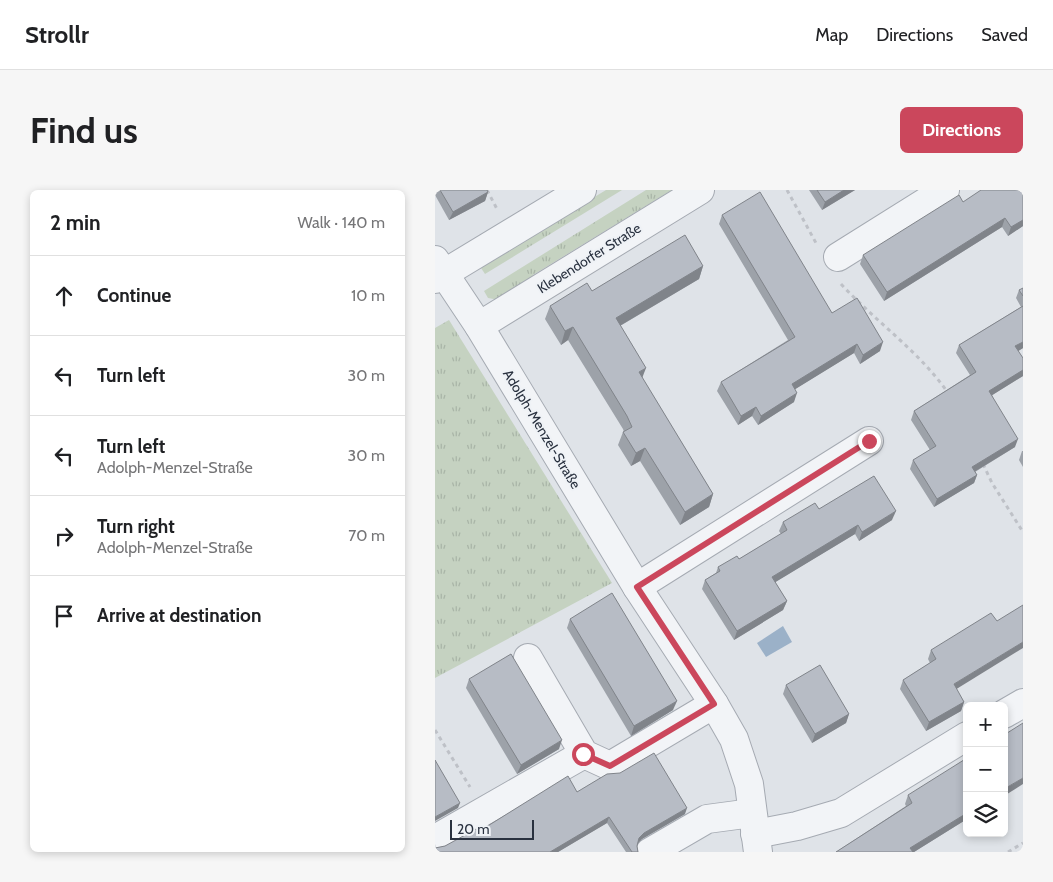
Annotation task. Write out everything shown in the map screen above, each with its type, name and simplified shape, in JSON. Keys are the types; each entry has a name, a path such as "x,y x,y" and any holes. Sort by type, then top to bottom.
{"street":[{"path":"438,271 582,190"},
{"name":"Klebendorfer Straße","path":"479,326 700,190"},
{"path":"832,262 945,190"},
{"name":"Adolph-Menzel-Straße","path":"438,271 479,326 637,587 714,704 734,739 749,784 755,833"},
{"path":"637,587 869,441"},
{"path":"528,658 583,754 610,766 714,704"},
{"path":"1008,712 1023,703"},
{"path":"650,852 707,818 755,833 797,826 841,813 963,738"},
{"path":"435,839 583,754"}],"path":[{"path":"487,190 499,214"},
{"path":"787,190 832,262 867,312 933,372 953,400"},
{"path":"981,459 992,483 1023,532"},
{"path":"435,730 485,810"},
{"path":"1008,852 1023,843"}],"green space":[{"path":"606,190 622,190 485,274 481,268 487,262"},
{"path":"646,190 672,190 533,275 531,286 505,301 488,298 484,291"},
{"path":"449,320 612,583 435,678 435,328"}],"water":[{"path":"783,626 792,642 766,657 757,643"}],"building":[{"path":"440,190 487,190 488,192 453,212"},
{"path":"817,190 844,190 825,202"},
{"path":"981,190 1023,190 1023,220 1011,227 1005,218 887,292 863,255 959,195 963,202"},
{"path":"760,192 832,313 857,298 883,342 863,355 857,344 792,384 797,393 761,416 756,407 741,416 721,382 795,337 722,215"},
{"path":"685,235 703,266 616,318 646,368 639,372 713,494 685,512 645,448 636,453 623,432 632,427 627,416 573,327 565,331 550,306 587,283 592,291"},
{"path":"1023,288 1023,296 1019,290"},
{"path":"1023,306 1023,342 1015,346 1023,358 1023,370 989,391 1018,439 972,467 977,475 937,499 913,460 936,446 914,411 976,372 959,345"},
{"path":"874,476 896,511 862,532 858,525 772,577 787,601 737,631 705,580 720,571 718,567 737,556 739,559 787,530 783,522 815,503 819,509"},
{"path":"612,593 677,701 634,726 570,619"},
{"path":"1023,605 1023,642 954,684 964,702 929,722 903,680 936,659 931,650 991,613 997,621"},
{"path":"511,654 562,740 521,765 469,679"},
{"path":"820,665 849,714 815,734 786,685"},
{"path":"1023,723 1023,778 1008,787 1008,747 1008,732"},
{"path":"654,753 687,808 644,833 639,838 638,852 632,852 609,817 550,852 438,852 435,848 445,846 476,829 478,832 568,776 577,792 607,774 620,773"},
{"path":"435,760 460,803 435,817"},
{"path":"963,761 963,815 910,848 913,852 836,852 912,803 908,795"}],"route":[{"path":"583,754 610,766 714,704 637,587 869,441"}]}
